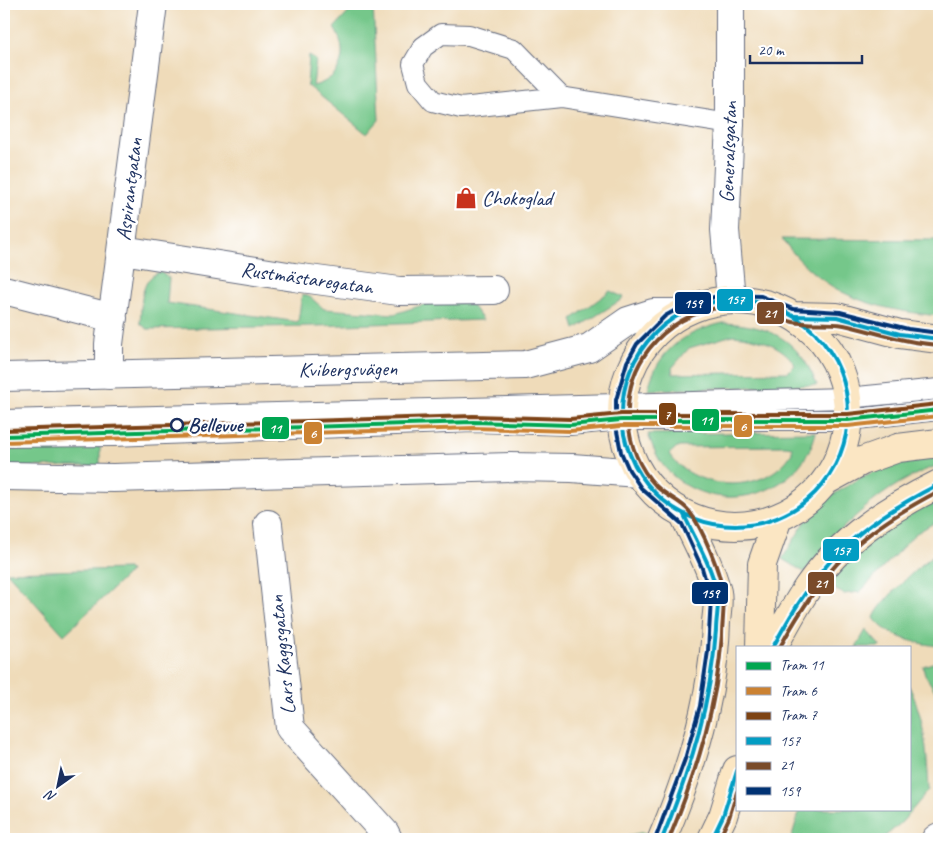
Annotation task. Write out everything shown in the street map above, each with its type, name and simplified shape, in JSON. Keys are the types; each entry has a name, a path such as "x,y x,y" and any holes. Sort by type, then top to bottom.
{"main road":[{"path":"827,480 843,448 848,409 841,374 830,351 814,332 794,316 764,303 731,299 713,301 680,313 660,327 644,344 628,372 621,412 627,449 638,473 654,492 684,515 707,523 731,527 755,525 778,518 805,502 827,480 862,462 898,448 939,443"},
{"path":"794,316 837,318 900,334 939,339"},
{"path":"773,646 808,587 836,552 876,518 939,484"},
{"path":"662,839 678,800 701,727 715,647 717,594 706,560 684,515"},
{"path":"760,646 762,564 778,518"},
{"path":"712,839 723,816 736,773"}],"street":[{"name":"Aspirantgatan","path":"109,375 109,344 153,4"},
{"name":"Generalsgatan","path":"730,4 730,124 725,230 731,299"},
{"name":"Rustmästaregatan","path":"122,250 294,277 399,290 494,290"},
{"path":"4,290 113,318"},
{"name":"Kvibergsvägen","path":"4,377 525,365 589,348 628,321 653,313 680,313"},
{"path":"4,476 113,478 483,467 572,468 638,473"},
{"name":"Lars Kaggsgatan","path":"268,524 290,728 385,833 388,839"}],"lane":[{"path":"561,97 514,49 469,35 441,34 423,47 413,64 418,83 433,101 461,108 561,97 730,124"},
{"path":"848,409 939,389"},
{"path":"4,420 472,408 621,412 848,409 939,410"},
{"path":"4,437 113,436 473,422 570,425 621,412"}],"green space":[{"path":"344,4 373,5 379,120 367,134 307,85 309,56 316,60 313,86 331,77 337,71 342,55 342,46 334,28 350,11"},
{"path":"782,239 939,240 939,316 871,304 832,287 798,258"},
{"path":"160,272 169,278 167,303 298,322 302,294 310,297 324,309 394,314 435,301 470,303 483,320 316,326 147,329 140,323 143,293 148,280"},
{"path":"610,291 623,297 575,329 572,319"},
{"path":"723,323 740,324 769,331 792,346 801,356 810,369 817,385 648,390 658,364 666,354 685,338","holes":["733,335 759,340 776,347 790,358 795,365 788,372 673,374 672,368 689,348"]},
{"path":"816,432 807,454 794,472 776,485 755,494 733,497 711,495 689,487 670,473 654,450 648,434","holes":["677,447 792,447 792,453 780,467 766,476 749,482 731,484 713,482 696,476 681,467 669,454"]},
{"path":"100,446 100,466 4,467 4,449"},
{"path":"939,455 939,465 900,483 864,509 832,539 804,572 782,559 805,522 831,496 862,477 901,460"},
{"path":"939,495 939,520 915,534 860,592 844,594 828,586 841,566 867,538"},
{"path":"939,551 939,646 895,635 880,625 874,618 884,602 913,572"},
{"path":"128,569 130,572 64,635 7,572"},
{"path":"866,630 880,646 857,646"},
{"path":"939,661 939,697 925,675 923,666"},
{"path":"910,688 922,724 929,790 902,822 882,839 791,839 800,810 910,810"},
{"path":"644,832 650,835 648,839 625,839 630,835"}],"tram line":[{"name":"7","path":"4,430 473,416 570,419 621,414 848,414 938,404"},
{"name":"11","path":"4,436 473,422 570,425 621,420 848,420 939,410"},
{"name":"6","path":"4,442 473,428 570,431 621,426 848,426 939,416"}],"transit line":[{"name":"159","path":"656,837 685,759 700,706 708,651 711,598 702,568 682,524 641,488 629,470 621,452 616,426 616,400 627,362 637,344 665,316 683,306 721,295 761,296 793,309 840,312 908,329 939,333"},
{"name":"157","path":"724,300 746,300 768,304 788,313 807,325 823,341 835,360 844,380 848,413 844,446 840,456 823,485 807,501 788,513 768,522 746,526 724,526 702,522 682,513 663,501 647,485 635,466 626,446 622,424 622,402 626,380 635,360 647,341 663,325 682,313 702,304 724,300"},
{"name":"21","path":"669,839 688,790 710,714 719,662 724,598 715,562 694,519 686,507 656,486 636,455 628,419 632,382 639,365 649,349 673,326 702,312 729,307 745,306 769,312 793,322 844,325 902,340 939,345"},
{"name":"157","path":"794,316 837,317 900,334 939,339"},
{"name":"157","path":"774,646 806,592 841,550 883,516 939,484"},
{"name":"21","path":"781,646 812,595 846,555 886,522 939,491"},
{"name":"157","path":"662,839 682,788 698,736 709,684 718,606 717,592 711,572 684,515"},
{"name":"157","path":"712,839 723,816 736,774"},
{"name":"21","path":"719,839 729,818 736,795"}],"place":[{"name":"Chokoglad","path":"466,198"},
{"name":"Bellevue","path":"177,425"}]}
